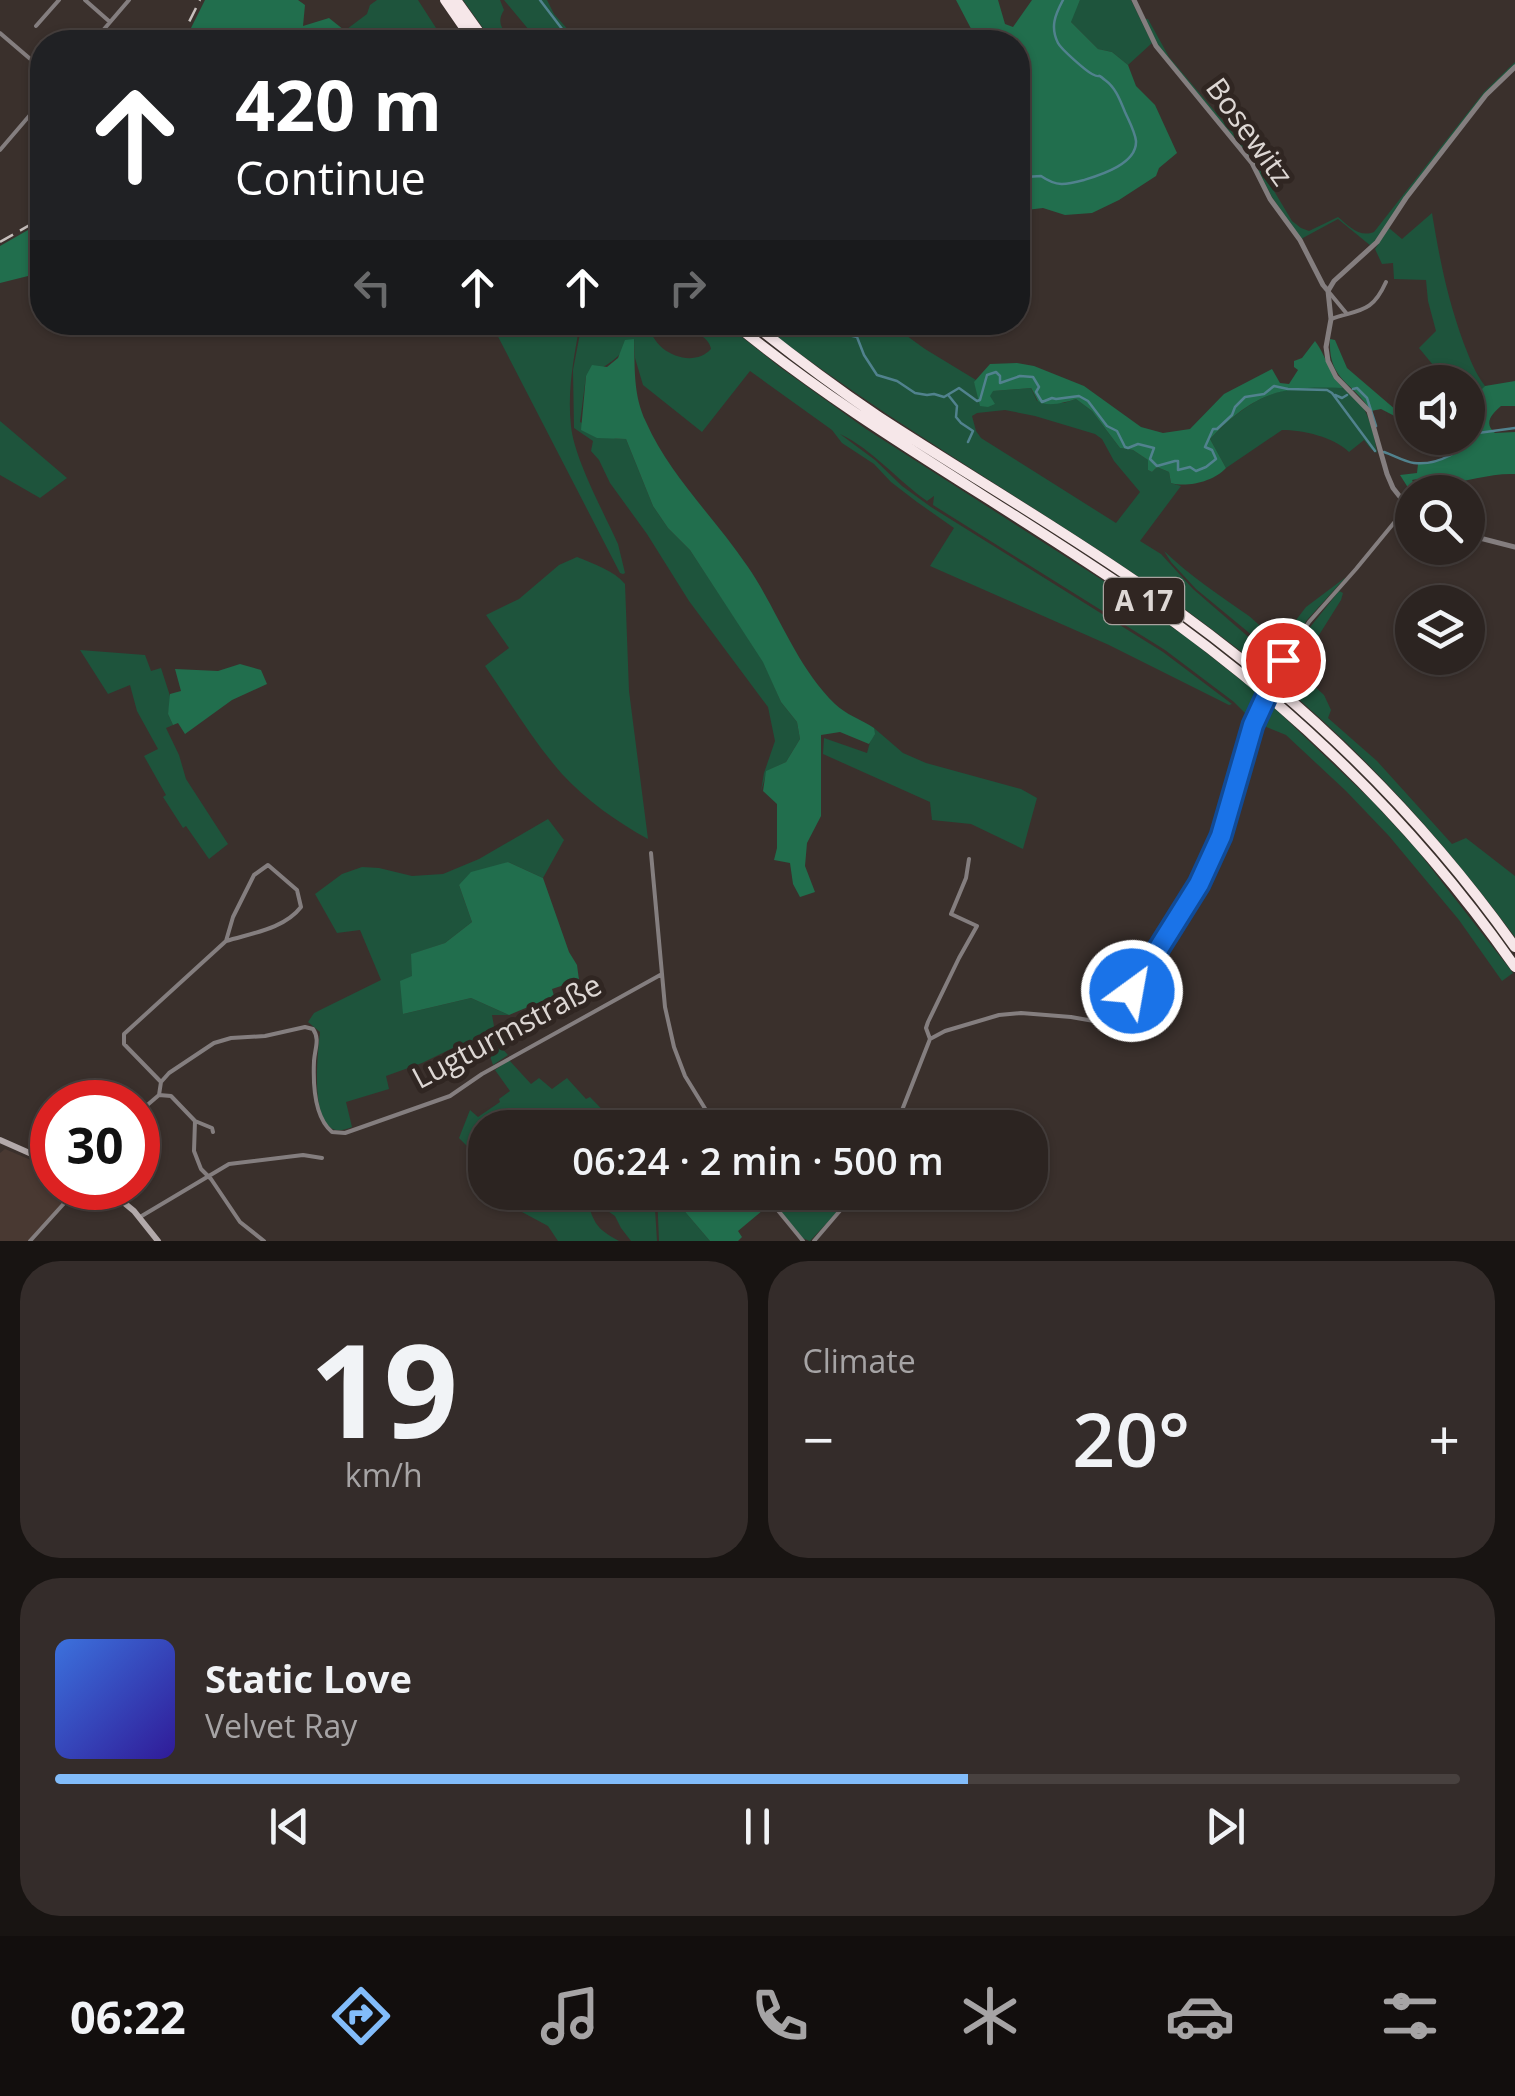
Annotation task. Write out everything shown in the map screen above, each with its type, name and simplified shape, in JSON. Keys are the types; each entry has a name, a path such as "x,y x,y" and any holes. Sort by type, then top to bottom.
{"highway":[{"path":"445,0 466,30"},
{"path":"456,0 477,30"},
{"name":"A 17","path":"748,335 856,415 1139,597 1259,688 1338,759 1396,819 1446,876 1515,967"},
{"name":"A 17","path":"768,335 875,414 1146,588 1252,667 1379,784 1456,870 1515,946"}],"main road":[{"path":"0,1140 30,1153"},
{"path":"132,1210 158,1241"}],"street":[{"path":"36,26 58,0"},
{"path":"84,0 110,22"},
{"path":"103,30 130,0"},
{"name":"Bosewitz","path":"1134,0 1156,46 1252,162 1270,199 1300,240 1322,285 1347,314"},
{"path":"0,33 30,59"},
{"path":"1328,291 1377,242 1406,198 1515,67"},
{"path":"0,150 30,115"},
{"path":"1332,319 1373,304 1386,282"},
{"name":"Bosewitz","path":"1328,291 1332,319 1326,348 1328,362 1336,377 1369,411 1395,492"},
{"path":"930,1039 969,1022 1021,1013 1111,1024 1199,884 1221,836 1258,712 1280,667 1309,622 1395,526"},
{"path":"1485,539 1515,547"},
{"path":"651,853 666,1006 678,1060 707,1110"},
{"path":"902,1110 930,1039 928,1022 977,926 950,914 970,859"},
{"path":"160,1088 161,1082 124,1044 123,1036 226,941 282,924 301,907 297,890 268,864 254,875 226,941"},
{"name":"Lugturmstraße","path":"161,1082 221,1040 309,1027 318,1036 314,1072 322,1121 332,1132 346,1132 450,1096 482,1074 662,974"},
{"path":"160,1095 175,1098 195,1122 214,1132"},
{"path":"195,1122 195,1155 200,1170 240,1222 264,1241"},
{"path":"140,1217 223,1166 303,1155 322,1158"},
{"path":"30,1241 58,1210"},
{"path":"778,1210 803,1241"},
{"path":"814,1241 841,1210"}],"shaded area":[{"path":"5,1149 30,1160 30,1210 57,1210 28,1241 0,1241 0,1153"}],"green space":[{"path":"205,0 298,0 305,5 303,26 329,18 344,30 190,30"},
{"path":"377,0 418,0 437,30 347,29 367,14"},
{"path":"463,0 500,0 504,30 484,30"},
{"path":"504,0 547,0 568,30 529,30"},
{"path":"956,0 998,0 1005,24 1013,27 1032,0 1080,0 1071,22 1098,49 1112,52 1128,65 1136,86 1155,105 1177,153 1159,168 1156,176 1092,213 1065,215 1043,208 1030,210 1030,30 972,30"},
{"path":"1080,0 1131,0 1152,43 1128,65 1112,52 1098,49 1070,21"},
{"path":"1145,19 1169,57 1255,159 1292,221 1309,231 1338,217 1359,232 1374,232 1484,92 1515,65 1486,93 1371,246 1338,219 1301,239 1253,161 1158,45"},
{"path":"1432,213 1453,310 1473,365 1433,365 1419,348 1436,331 1426,280 1394,279 1393,263 1382,264 1375,249 1389,228 1402,239"},
{"path":"30,229 30,275 0,283 0,246"},
{"path":"497,335 578,335 571,387 573,439 618,544 625,573 620,573"},
{"path":"580,335 652,335 664,350 694,358 711,349 699,335 739,335 866,429 1190,640 1261,696 1252,720 1165,650 933,505 934,496 927,501 840,434 931,507 1163,652 1232,704 930,566 954,528 842,443 832,430 750,371 702,432 643,385 634,339 612,361 586,376 580,422 616,439 626,439 653,506 690,550 764,662 781,702 797,722 800,739 786,762 767,771 761,791 775,741 768,707 689,601 610,483 591,451 593,441 574,428 573,370"},
{"path":"775,335 906,335 976,380 974,383 990,395 992,391 1031,388 1037,401 1064,403 1076,399 1092,411 1120,448 1133,450 1148,460 1148,470 1152,472 1157,467 1169,472 1171,483 1181,486 1140,541 1161,554 1193,589 1279,663 1269,674 1145,581 885,413","holes":["1005,410 1095,434 1140,492 1116,523 981,438 972,416"]},
{"path":"634,339 639,402 667,461 748,567 821,689 839,708 874,728 869,744 840,732 821,735 821,816 807,843 805,866 815,892 800,897 793,884 790,863 774,860 777,804 763,791 766,771 786,762 800,739 797,722 781,702 763,662 690,550 653,506 626,439 597,438 581,430 586,376 592,365 607,367 618,358 625,340"},
{"path":"1330,339 1335,340 1347,368 1395,409 1395,416 1381,409 1371,411 1337,372"},
{"path":"1315,341 1343,388 1285,391 1240,411 1210,439 1226,468 1215,477 1193,484 1171,483 1169,472 1157,467 1152,472 1148,470 1148,460 1133,450 1120,448 1092,411 1076,399 1046,404 1038,401 1031,388 993,391 990,396 995,404 980,406 974,382 990,364 1034,366 1084,386 1141,427 1163,433 1190,429 1224,394 1272,369 1280,383 1289,384 1298,370 1294,361 1302,358"},
{"path":"1515,381 1515,406 1501,406 1489,422 1495,433 1515,432 1515,474 1400,475 1417,473 1418,464 1435,462 1447,455 1485,455 1485,386"},
{"path":"1309,386 1340,387 1351,393 1368,417 1377,453 1364,440 1349,452 1318,435 1282,430 1226,468 1210,439 1254,402"},
{"path":"0,421 67,478 40,498 0,475"},
{"path":"1164,551 1265,630 1283,637 1306,607 1346,577 1307,620 1283,656 1277,656 1196,589"},
{"path":"577,557 609,571 625,584 629,691 648,839 602,810 562,774 485,666 509,648 486,615 519,599 559,565"},
{"path":"1339,591 1343,593 1341,600 1297,670 1324,695 1331,710 1328,718 1377,761 1452,844 1466,838 1515,876 1515,937 1404,802 1277,681 1295,646"},
{"path":"80,650 145,655 151,671 161,668 171,699 168,714 173,725 166,728 186,779 228,844 209,859 163,797 166,795 144,756 158,749 137,711 130,685 108,694"},
{"path":"240,664 261,670 267,684 232,700 185,734 178,723 173,725 168,714 170,694 181,691 175,669 218,671"},
{"path":"1267,701 1372,801 1417,850 1513,973 1502,981 1459,920 1389,836 1286,735 1259,724"},
{"path":"874,728 903,753 926,763 1021,789 1037,798 1023,849 971,824 932,820 930,802 823,754 824,738 867,753"},
{"path":"548,819 564,840 543,878 508,862 459,885 472,922 445,943 412,954 413,976 403,1014 471,998 509,1015 492,1015 497,1043 508,1055 493,1065 487,1047 459,1045 386,1076 389,1089 346,1102 352,1127 338,1130 327,1125 317,1086 320,1032 308,1022 314,1013 381,980 360,930 337,933 315,894 342,874 362,867 412,876 443,874 479,859"},
{"path":"508,862 543,878 577,965 579,980 552,989 554,996 509,1015 471,998 403,1014 400,981 412,976 411,954 445,943 472,922 459,885 471,872"},
{"path":"509,1060 531,1084 539,1078 552,1089 567,1078 603,1110 488,1110 510,1091 495,1070"},
{"path":"468,1115 468,1147 459,1138"},
{"path":"591,1210 604,1232 619,1241 558,1241 548,1226 522,1212"},
{"path":"606,1210 655,1210 657,1241 631,1241 615,1216"},
{"path":"658,1210 684,1210 710,1241 659,1241"},
{"path":"684,1210 763,1210 738,1231 742,1237 738,1241 710,1241"},
{"path":"779,1210 839,1210 810,1241 802,1238"}],"waterway":[{"path":"540,0 563,30"},
{"path":"1030,177 1041,176 1061,184 1084,180 1116,167 1135,149 1134,134 1115,90 1058,43 1054,21 1063,0"},
{"path":"848,335 857,337 877,375 897,381 915,393 944,397 959,388 977,401 987,375 996,372 1000,383 1020,376 1033,377 1042,402 1079,396 1088,401 1107,426 1117,431 1125,447 1138,444 1154,448 1150,459 1157,466 1178,461 1178,470 1206,467 1216,459 1212,450 1205,447 1213,429 1232,415 1245,397 1264,394 1274,386 1332,393 1375,451"},
{"path":"1353,389 1357,388 1367,398 1376,426"},
{"path":"1335,395 1347,395"},
{"path":"949,396 957,406 956,417 973,431 968,442"},
{"path":"1384,452 1410,462 1432,462 1458,451 1478,433 1515,428"}],"railway":[{"path":"185,30 200,0"},
{"path":"0,242 30,225"}],"route":[{"path":"1132,991 1199,884 1221,836 1253,725 1283,660"}]}
